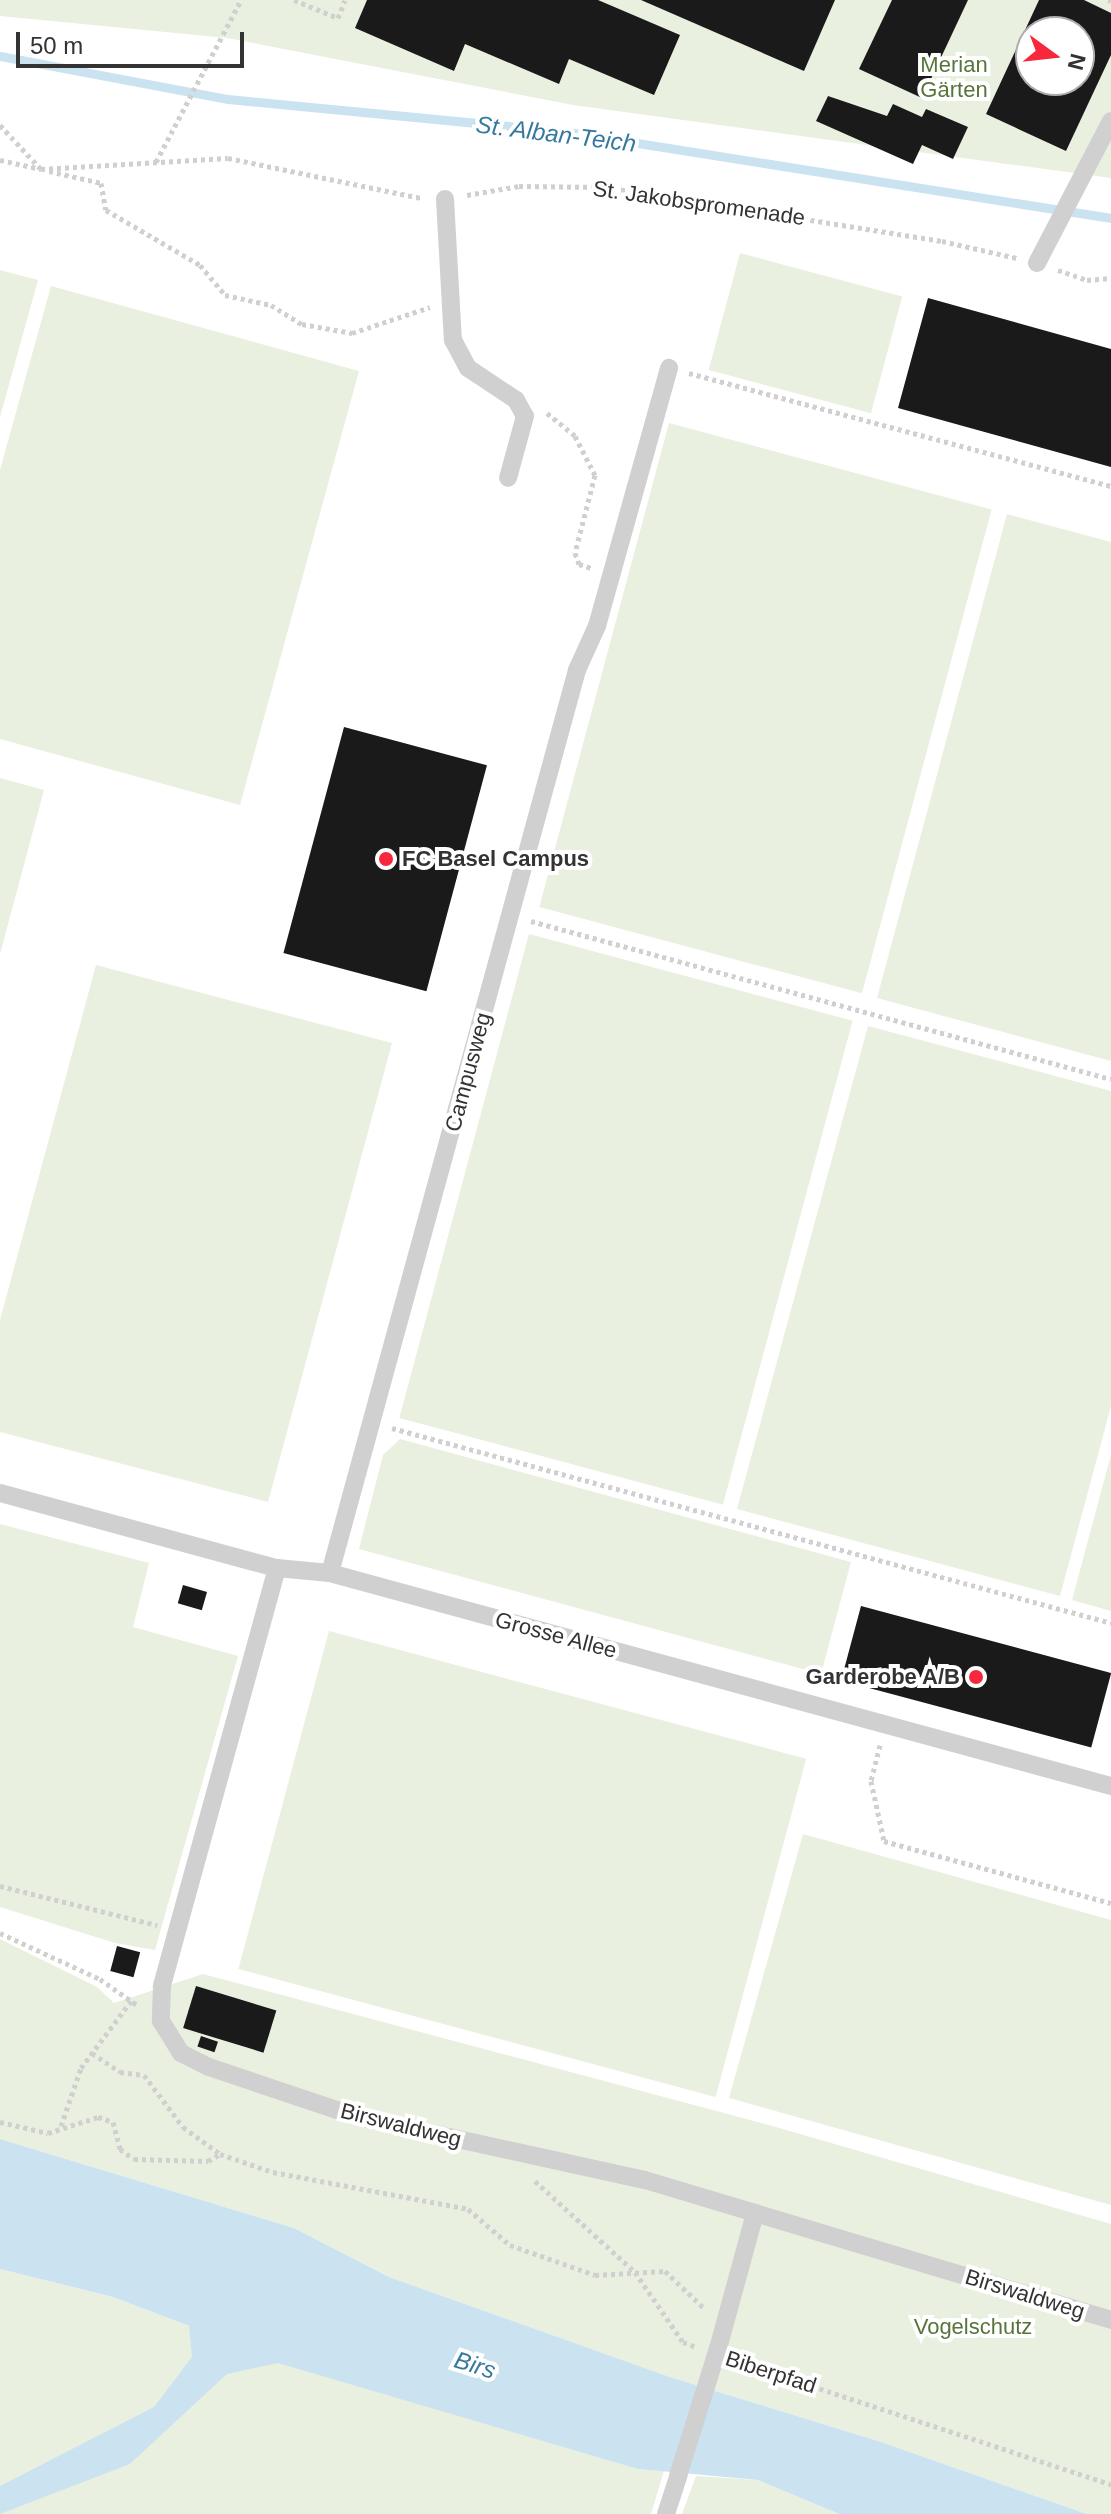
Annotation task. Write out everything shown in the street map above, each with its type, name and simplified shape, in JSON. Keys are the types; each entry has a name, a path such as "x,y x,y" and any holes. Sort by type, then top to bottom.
{"lane":[{"path":"1037,263 1072,189 1111,121"},
{"path":"445,199 453,340 468,368 516,400 525,416 508,478"},
{"name":"Campusweg","path":"330,1573 577,670 611,574 669,368"},
{"name":"Grosse Allee","path":"0,1493 277,1568 330,1573 1111,1786"},
{"path":"161,2021 162,1986 277,1568"},
{"name":"Birswaldweg","path":"161,2021 181,2053 209,2067 358,2117 645,2180 1111,2320"},
{"path":"666,2514 719,2346 755,2213"}],"path":[{"path":"156,163 241,0"},
{"path":"294,0 338,18 345,0"},
{"path":"0,125 41,169 101,183 106,210 200,265 225,295 271,305 302,324 352,333 450,301"},
{"name":"St. Jakobspromenade","path":"0,160 41,169 228,158 399,198 445,199 519,186 605,187 942,241 1037,263 1087,280 1111,278"},
{"path":"669,368 1111,486"},
{"path":"516,400 543,409 575,436 584,451 595,475 575,553 579,564 611,574"},
{"path":"510,916 1111,1079"},
{"path":"372,1422 1111,1623"},
{"path":"885,1725 871,1781 884,1841 1111,1903"},
{"path":"0,1886 178,1931"},
{"path":"0,1933 100,1979 161,2021"},
{"path":"61,2127 92,2053 131,2001"},
{"path":"92,2053 120,2072 144,2075 183,2127 220,2154 273,2172 468,2209 510,2245 595,2275 665,2271 674,2278 719,2346"},
{"path":"0,2122 48,2133 98,2117 113,2122 120,2149 134,2159 208,2161 220,2154"},
{"name":"Biberpfad","path":"503,2149 635,2272 683,2342 719,2346 1111,2484"}],"green space":[{"name":"Merian Gärten","path":"0,0 1111,0 1111,178 573,105 227,38 0,16"},
{"path":"740,253 902,296 871,413 709,370"},
{"path":"0,270 38,280 0,417"},
{"path":"51,286 359,371 240,805 0,739 0,470"},
{"path":"669,423 992,509 862,993 539,907"},
{"path":"1007,514 1111,542 1111,1061 877,998"},
{"path":"0,778 44,790 0,954"},
{"path":"529,934 853,1021 723,1505 399,1418"},
{"path":"96,965 392,1043 268,1502 0,1432 0,1320"},
{"path":"868,1026 1111,1091 1111,1406 1060,1596 737,1509"},
{"path":"400,1439 851,1562 821,1674 359,1549 383,1455"},
{"path":"1111,1455 1111,1611 1072,1600"},
{"path":"0,1524 149,1563 133,1627 238,1656 155,1950 115,1943 0,1907"},
{"path":"329,1631 806,1759 716,2097 238,1969"},
{"path":"803,1834 1111,1920 1111,2205 729,2098"},
{"name":"Vogelschutz","path":"0,1939 97,1987 114,2003 203,1974 769,2125 1111,2224 1111,2514 1087,2514 878,2441 670,2377 389,2277 294,2228 0,2139"},
{"path":"0,2269 113,2297 189,2326 638,2469 664,2471 651,2514 0,2514"},
{"path":"696,2476 758,2480 839,2514 682,2514"}],"water":[{"name":"Birs","path":"0,2139 294,2228 389,2277 670,2377 878,2441 1087,2514 839,2514 758,2480 638,2469 278,2363 227,2374 130,2464 0,2514 0,2486 154,2407 192,2357 189,2326 113,2297 0,2269"}],"building":[{"path":"367,0 598,0 680,35 654,95 569,59 559,84 465,44 454,71 355,28"},
{"path":"641,0 835,0 804,71"},
{"path":"892,0 968,0 922,98 859,69"},
{"path":"1039,0 1084,0 1111,13 1111,55 1095,89 1095,16 1032,16"},
{"path":"1015,52 1015,96 1092,96 1066,151 986,114"},
{"path":"828,96 887,116 893,104 922,117 926,109 968,127 953,159 922,145 913,164 816,121"},
{"path":"928,298 1111,349 1111,467 898,408"},
{"name":"FC Basel Campus","path":"344,727 487,765 426,991 283,953"},
{"path":"183,1585 207,1592 202,1610 178,1603"},
{"name":"Garderobe A/B","path":"861,1606 1111,1673 1091,1747 841,1680"},
{"path":"117,1946 140,1952 133,1977 110,1971"},
{"path":"196,1986 276,2011 263,2053 183,2028"},
{"path":"201,2036 218,2042 214,2052 197,2046"}],"waterway":[{"name":"St. Alban-Teich","path":"0,56 228,99 568,132 1111,218"}],"place":[{"name":"FC Basel Campus","path":"386,859"},
{"name":"Garderobe A/B","path":"976,1677"}]}
